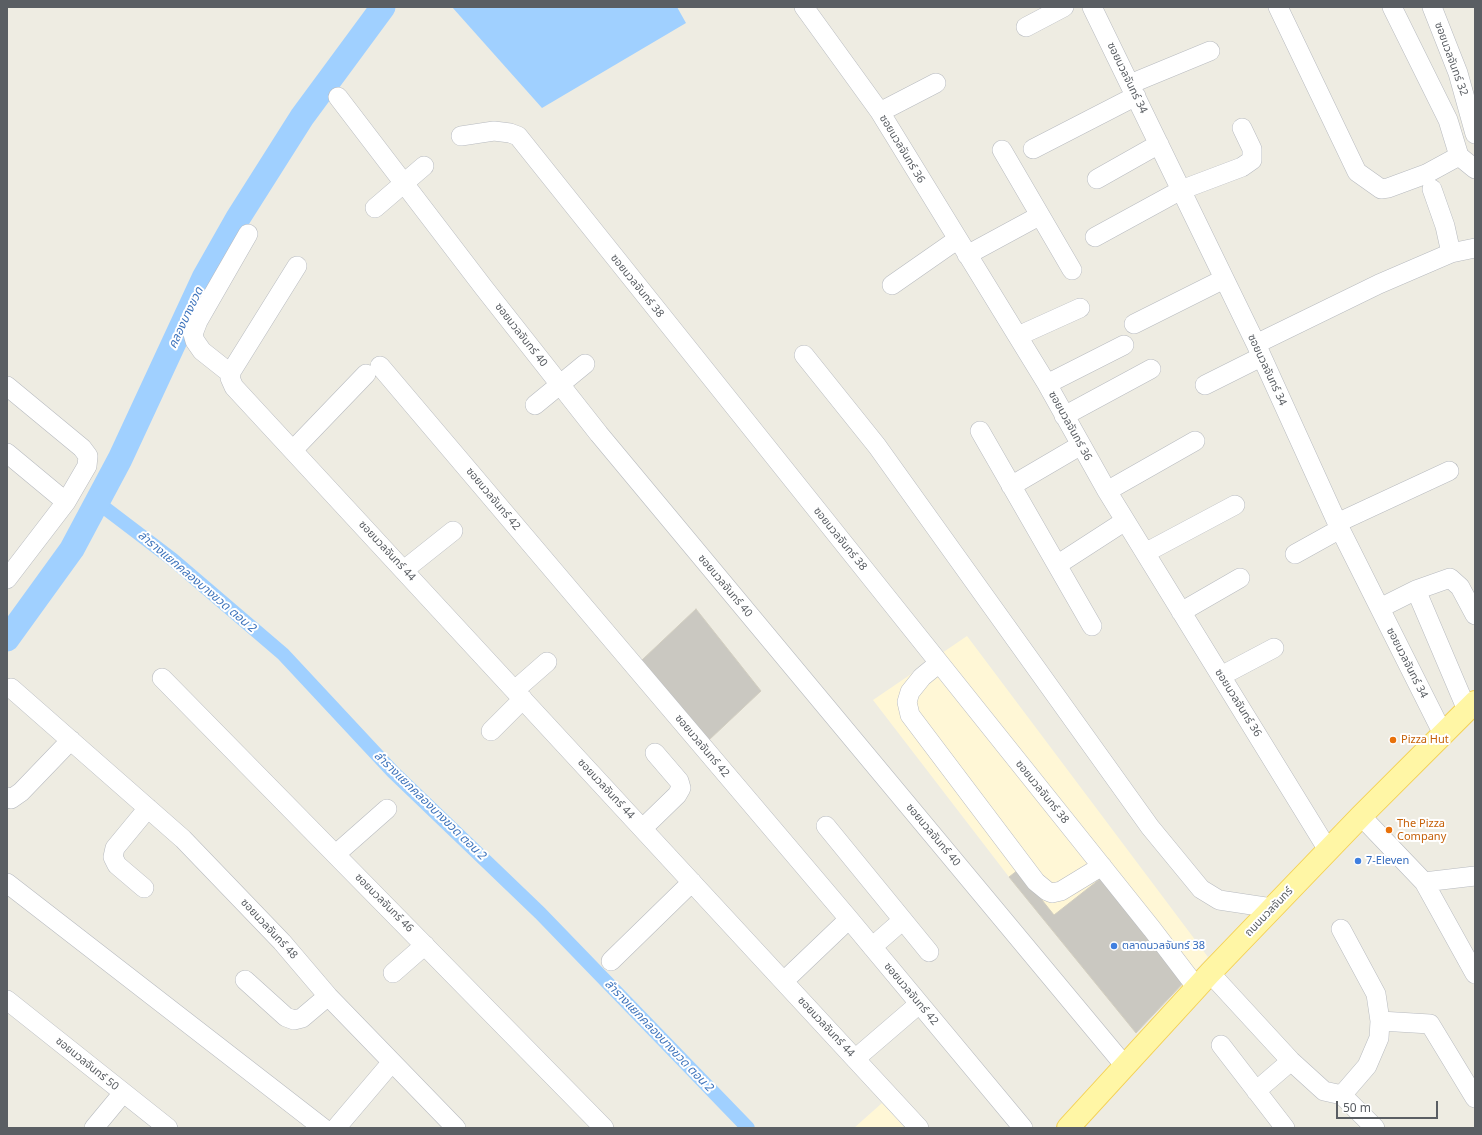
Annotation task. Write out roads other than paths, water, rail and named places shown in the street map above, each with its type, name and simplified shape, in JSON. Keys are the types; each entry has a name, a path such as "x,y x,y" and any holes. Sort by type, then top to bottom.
{"main road":[{"name":"ถนนนวลจันทร์","path":"1068,1128 1272,908 1471,706"}],"street":[{"path":"1026,27 1064,7"},
{"name":"ซอยนวลจันทร์ 34","path":"1092,7 1258,350 1339,526 1443,734"},
{"path":"1278,7 1357,172 1381,189 1388,188 1426,174 1459,156"},
{"path":"1392,7 1448,120 1459,156 1475,169"},
{"name":"ซอยนวลจันทร์ 32","path":"1432,7 1458,73 1475,134"},
{"name":"ซอยนวลจันทร์ 36","path":"808,8 880,112 1047,384 1107,491 1144,553 1328,850"},
{"path":"1033,149 1133,90 1210,51"},
{"path":"880,112 936,83"},
{"name":"ซอยนวลจันทร์ 40","path":"338,97 604,440 1125,1066"},
{"path":"1095,238 1181,190 1242,167 1252,160 1252,149 1242,128"},
{"name":"ซอยนวลจันทร์ 38","path":"461,136 494,131 510,133 518,136 1102,866 1204,981 1324,1091 1342,1095"},
{"path":"1097,179 1159,144"},
{"path":"1002,150 1039,216 1072,270"},
{"path":"375,208 424,166"},
{"path":"1432,189 1445,226 1451,253"},
{"path":"892,285 962,247 1039,216"},
{"path":"248,234 198,320 193,334 195,341 202,351 231,374 297,266"},
{"path":"1205,385 1258,350 1379,284 1451,253 1475,248"},
{"path":"1134,324 1224,279"},
{"path":"1018,336 1080,308"},
{"path":"1047,384 1124,345"},
{"path":"804,355 877,446 1150,827 1201,889 1219,900 1272,908"},
{"path":"535,405 585,364"},
{"path":"1064,416 1151,369"},
{"name":"ซอยนวลจันทร์ 42","path":"293,450 373,370 849,919 1023,1128"},
{"name":"ซอยนวลจันทร์ 44","path":"231,374 231,381 234,388 519,694 919,1128"},
{"path":"7,386 82,448 88,456 87,466 66,502 7,579"},
{"path":"980,431 1092,626"},
{"path":"1107,491 1195,441"},
{"path":"1011,486 1081,445"},
{"path":"7,454 66,502"},
{"path":"1295,554 1339,526 1449,471"},
{"path":"1144,553 1235,505"},
{"path":"1057,565 1125,520"},
{"path":"404,570 453,531"},
{"path":"1181,612 1240,578"},
{"path":"1380,608 1416,590 1450,578 1460,587 1475,615"},
{"path":"1416,590 1471,706"},
{"path":"1221,676 1274,648"},
{"path":"491,731 519,694 547,662"},
{"path":"939,663 922,677 910,692 907,702 910,715 1036,882 1047,891 1061,891 1102,866"},
{"name":"ซอยนวลจันทร์ 46","path":"162,678 604,1128"},
{"name":"ซอยนวลจันทร์ 48","path":"11,688 183,839 282,942 328,996 456,1128"},
{"path":"7,797 11,799 21,792 70,740"},
{"path":"643,828 677,795 681,788 679,781 655,753"},
{"path":"144,888 117,865 114,857 115,848 148,808"},
{"path":"336,854 387,809"},
{"path":"1361,816 1424,882 1475,974"},
{"path":"826,826 929,952"},
{"path":"1424,882 1475,876"},
{"path":"611,961 692,882"},
{"path":"7,883 323,1128"},
{"path":"784,981 849,919"},
{"path":"872,947 903,920"},
{"path":"1341,929 1376,994 1380,1021 1379,1038 1367,1066 1342,1095 1375,1128"},
{"path":"393,974 425,945"},
{"path":"245,980 286,1016 294,1020 302,1018 328,996"},
{"name":"ซอยนวลจันทร์ 50","path":"7,1000 168,1128"},
{"path":"856,1059 919,1004"},
{"path":"1380,1021 1430,1024 1475,1098"},
{"path":"1221,1045 1285,1128"},
{"path":"1256,1091 1291,1061"},
{"path":"336,1128 392,1062"},
{"path":"94,1128 123,1093"}],"water":[{"path":"452,7 677,7 686,23 542,108"}],"waterway":[{"name":"คลองบางขวด","path":"7,639 72,549 120,459 204,278 238,218 302,117 383,7"},
{"name":"ลำรางแยกคลองบางขวด ตอน 2","path":"97,502 172,559 283,654 393,772 540,913 748,1128"}],"place":[{"name":"Pizza Hut","path":"1393,740"},
{"name":"The Pizza Company","path":"1389,830"},
{"name":"7-Eleven","path":"1358,861"},
{"name":"ตลาดนวลจันทร์ 38","path":"1114,946"}]}
